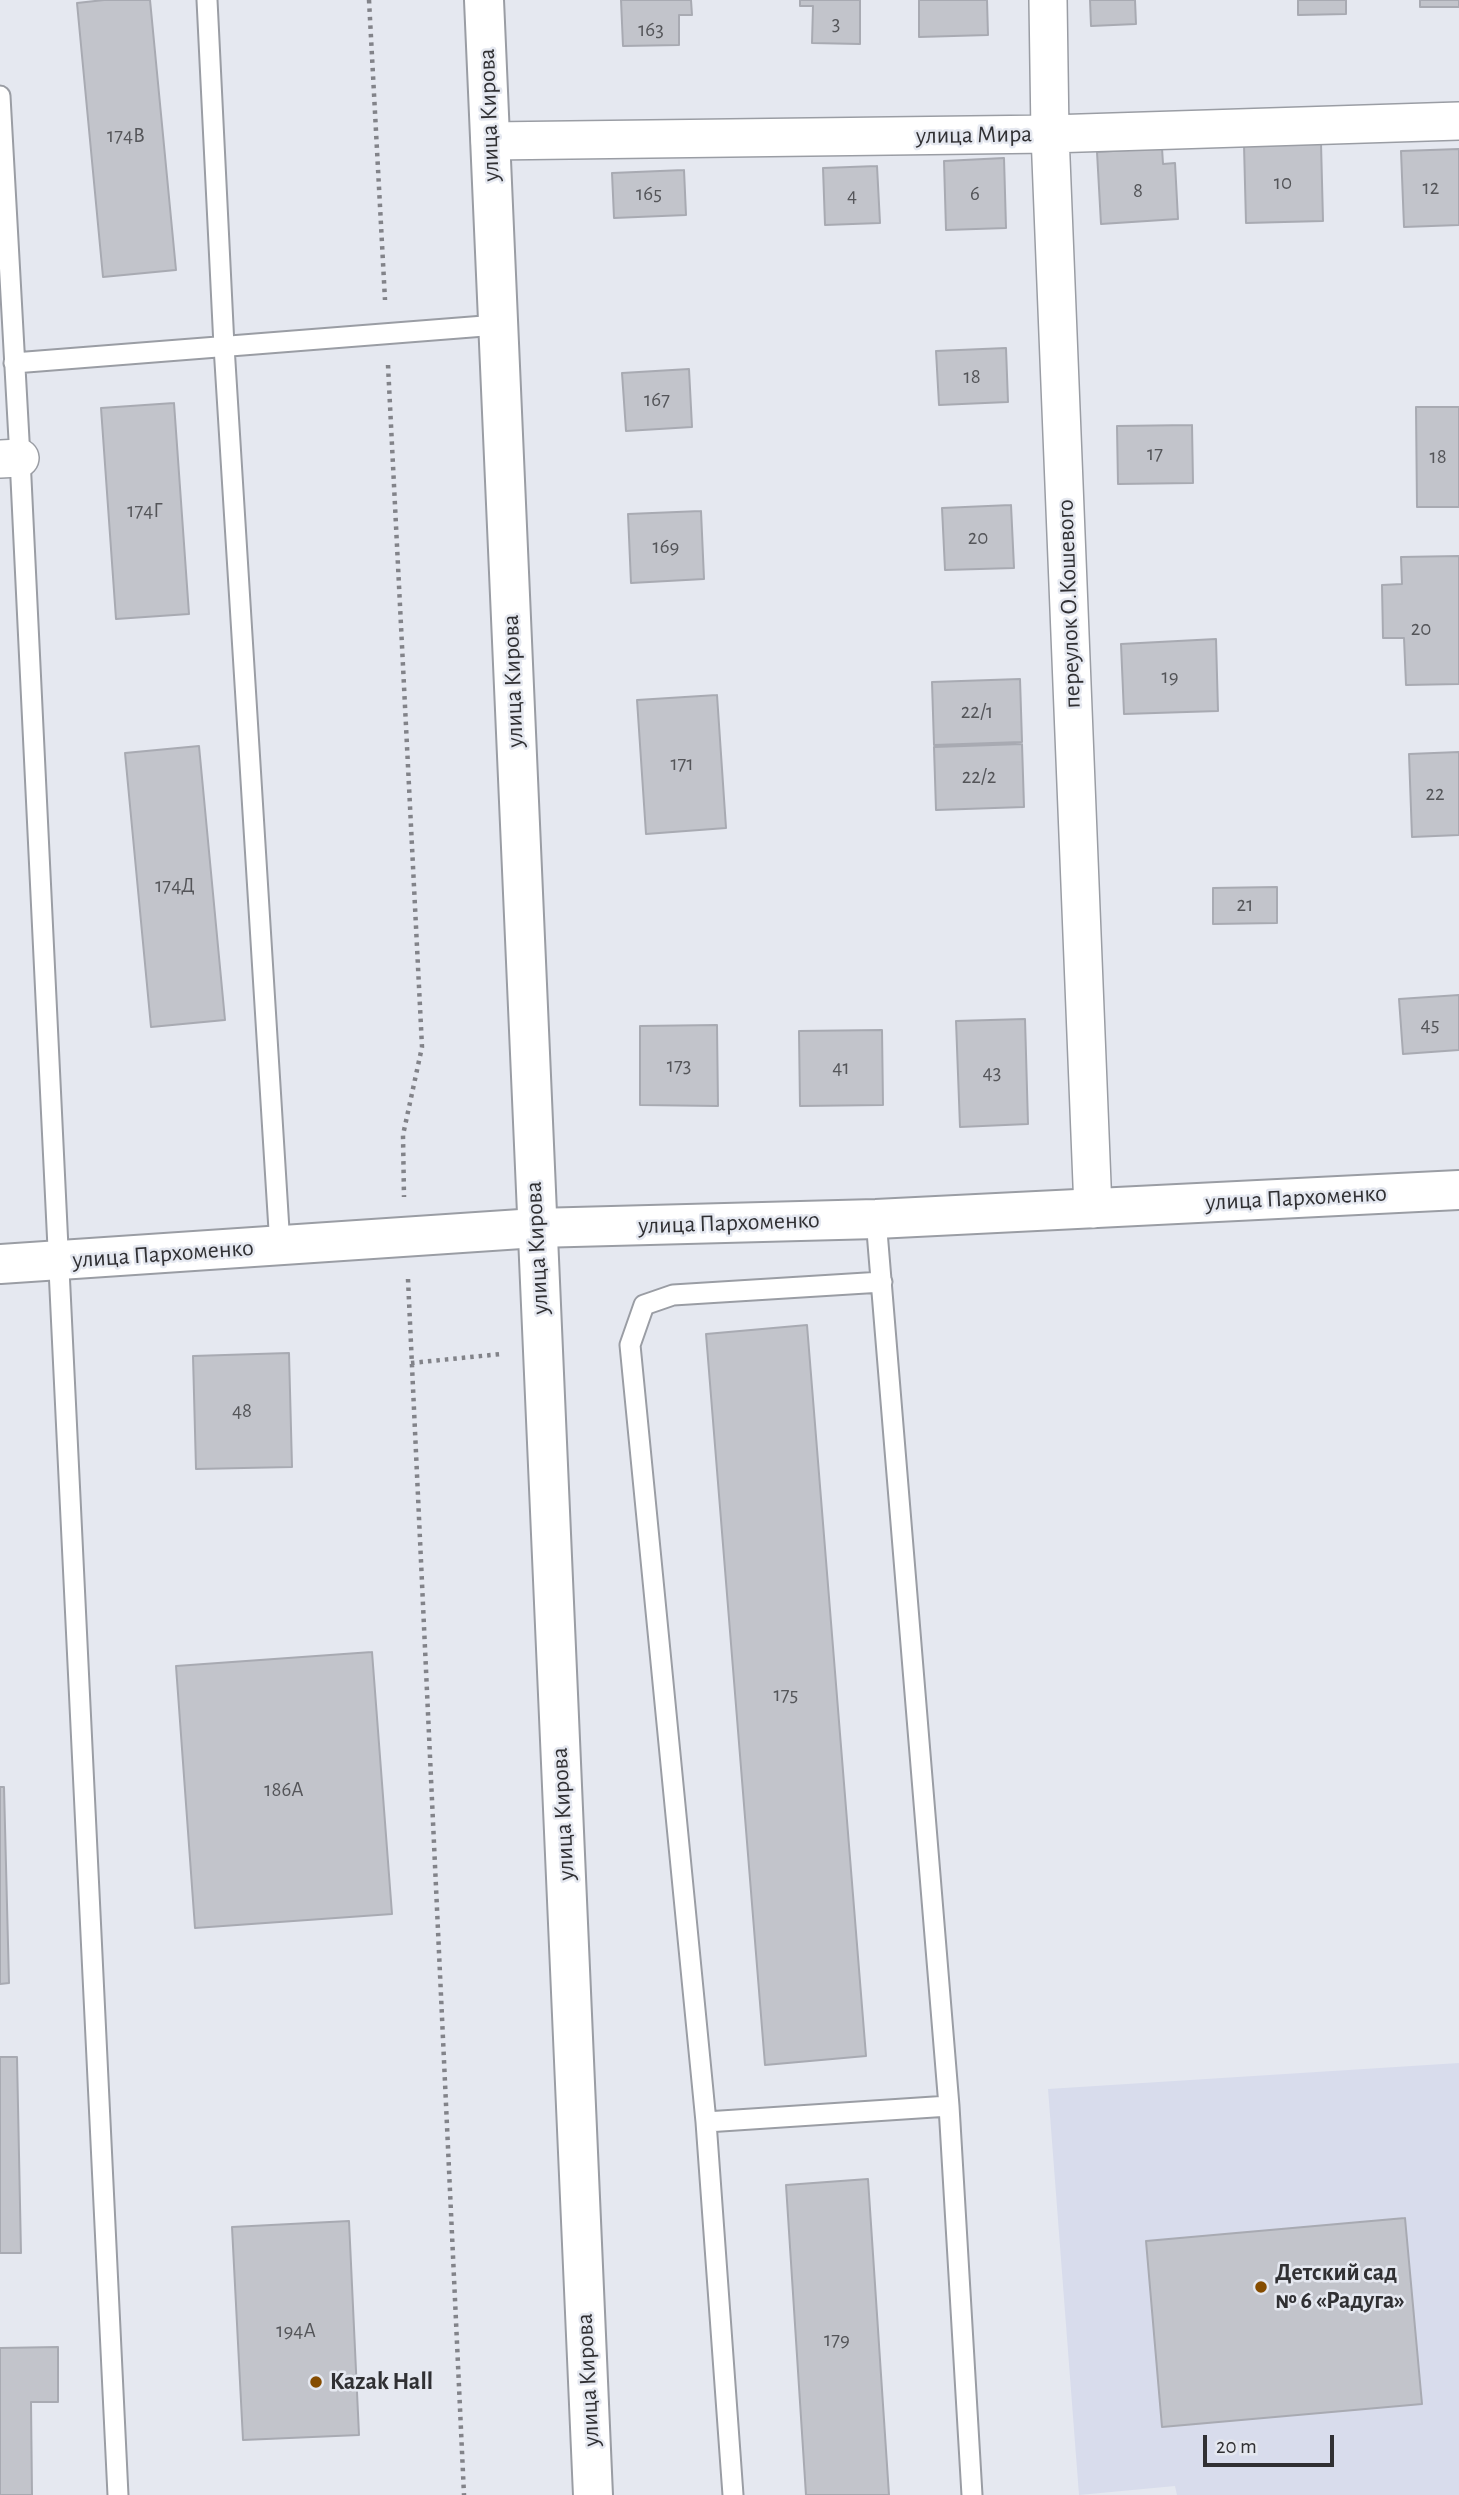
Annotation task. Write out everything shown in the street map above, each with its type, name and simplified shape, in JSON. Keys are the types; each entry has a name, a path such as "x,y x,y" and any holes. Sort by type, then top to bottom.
{"street":[{"name":"улица Кирова","path":"484,0 593,2495"},
{"name":"переулок О.Кошевого","path":"1048,0 1093,1209"},
{"name":"улица Мира","path":"489,141 1051,134 1459,121"},
{"name":"улица Пархоменко","path":"0,1264 537,1228 876,1219 1459,1190"}],"lane":[{"path":"207,0 224,346 281,1246"},
{"path":"0,96 14,363 10,458 57,1261 118,2495"},
{"path":"14,363 498,325"},
{"path":"876,1219 949,2106 972,2495"},
{"path":"733,2495 706,2122 630,1345 643,1305 673,1295 882,1282"},
{"path":"706,2122 949,2106"}],"path":[{"path":"369,0 422,1047 403,1135 405,1237 464,2495"}],"shaded area":[{"name":"Детский сад № 6 «Радуга»","path":"1459,2063 1459,2495 1177,2495 1175,2486 1079,2495 1048,2089"}],"building":[{"path":"150,0 176,270 103,277 77,3"},
{"path":"621,0 691,0 692,15 679,15 679,45 623,46"},
{"path":"800,0 860,0 860,44 812,43 813,6 800,6"},
{"path":"919,0 987,0 988,35 919,37"},
{"path":"1090,0 1135,0 1136,24 1091,26"},
{"path":"1298,0 1346,0 1346,14 1298,15"},
{"path":"1420,0 1459,0 1459,7 1420,7"},
{"path":"1321,143 1323,221 1246,223 1244,145"},
{"path":"1162,148 1163,164 1175,163 1178,219 1101,224 1097,152"},
{"path":"1459,149 1459,225 1404,227 1401,151"},
{"path":"1004,158 1006,228 946,230 944,161"},
{"path":"877,166 880,223 825,225 823,168"},
{"path":"684,170 686,215 614,218 612,173"},
{"path":"1006,348 1008,402 939,405 936,351"},
{"path":"689,369 692,427 626,431 622,373"},
{"path":"174,403 189,614 116,619 101,408"},
{"path":"1416,407 1459,407 1459,507 1417,507"},
{"path":"1192,425 1193,483 1118,484 1117,426"},
{"path":"1011,505 1014,568 945,570 942,508"},
{"path":"701,511 704,579 631,583 628,514"},
{"path":"1459,556 1459,684 1406,685 1404,638 1383,638 1382,585 1402,584 1401,557"},
{"path":"1216,639 1218,711 1124,714 1121,644"},
{"path":"1020,679 1022,742 934,745 932,682"},
{"path":"717,695 726,828 646,834 637,700"},
{"path":"1022,744 1024,807 936,810 934,747"},
{"path":"199,746 225,1020 151,1027 125,753"},
{"path":"1459,752 1459,835 1412,837 1409,754"},
{"path":"1277,887 1277,923 1213,924 1213,888"},
{"path":"1459,995 1459,1050 1403,1054 1399,999"},
{"path":"1025,1019 1028,1124 960,1127 956,1021"},
{"path":"717,1025 718,1106 640,1105 640,1026"},
{"path":"882,1030 883,1105 800,1106 799,1031"},
{"path":"807,1325 866,2056 765,2065 706,1334"},
{"path":"289,1353 292,1467 196,1469 193,1356"},
{"path":"372,1652 392,1914 195,1928 176,1666"},
{"path":"0,1787 4,1787 9,1983 0,1984"},
{"path":"0,2057 17,2057 21,2253 0,2253"},
{"path":"868,2179 889,2495 806,2495 786,2185"},
{"path":"1405,2218 1422,2404 1162,2427 1146,2241"},
{"path":"349,2221 359,2435 243,2440 232,2227"},
{"path":"58,2347 58,2402 31,2402 32,2495 0,2495 0,2348"}],"place":[{"name":"Детский сад № 6 «Радуга»","path":"1261,2287"},
{"name":"Kazak Hall","path":"316,2382"}]}
